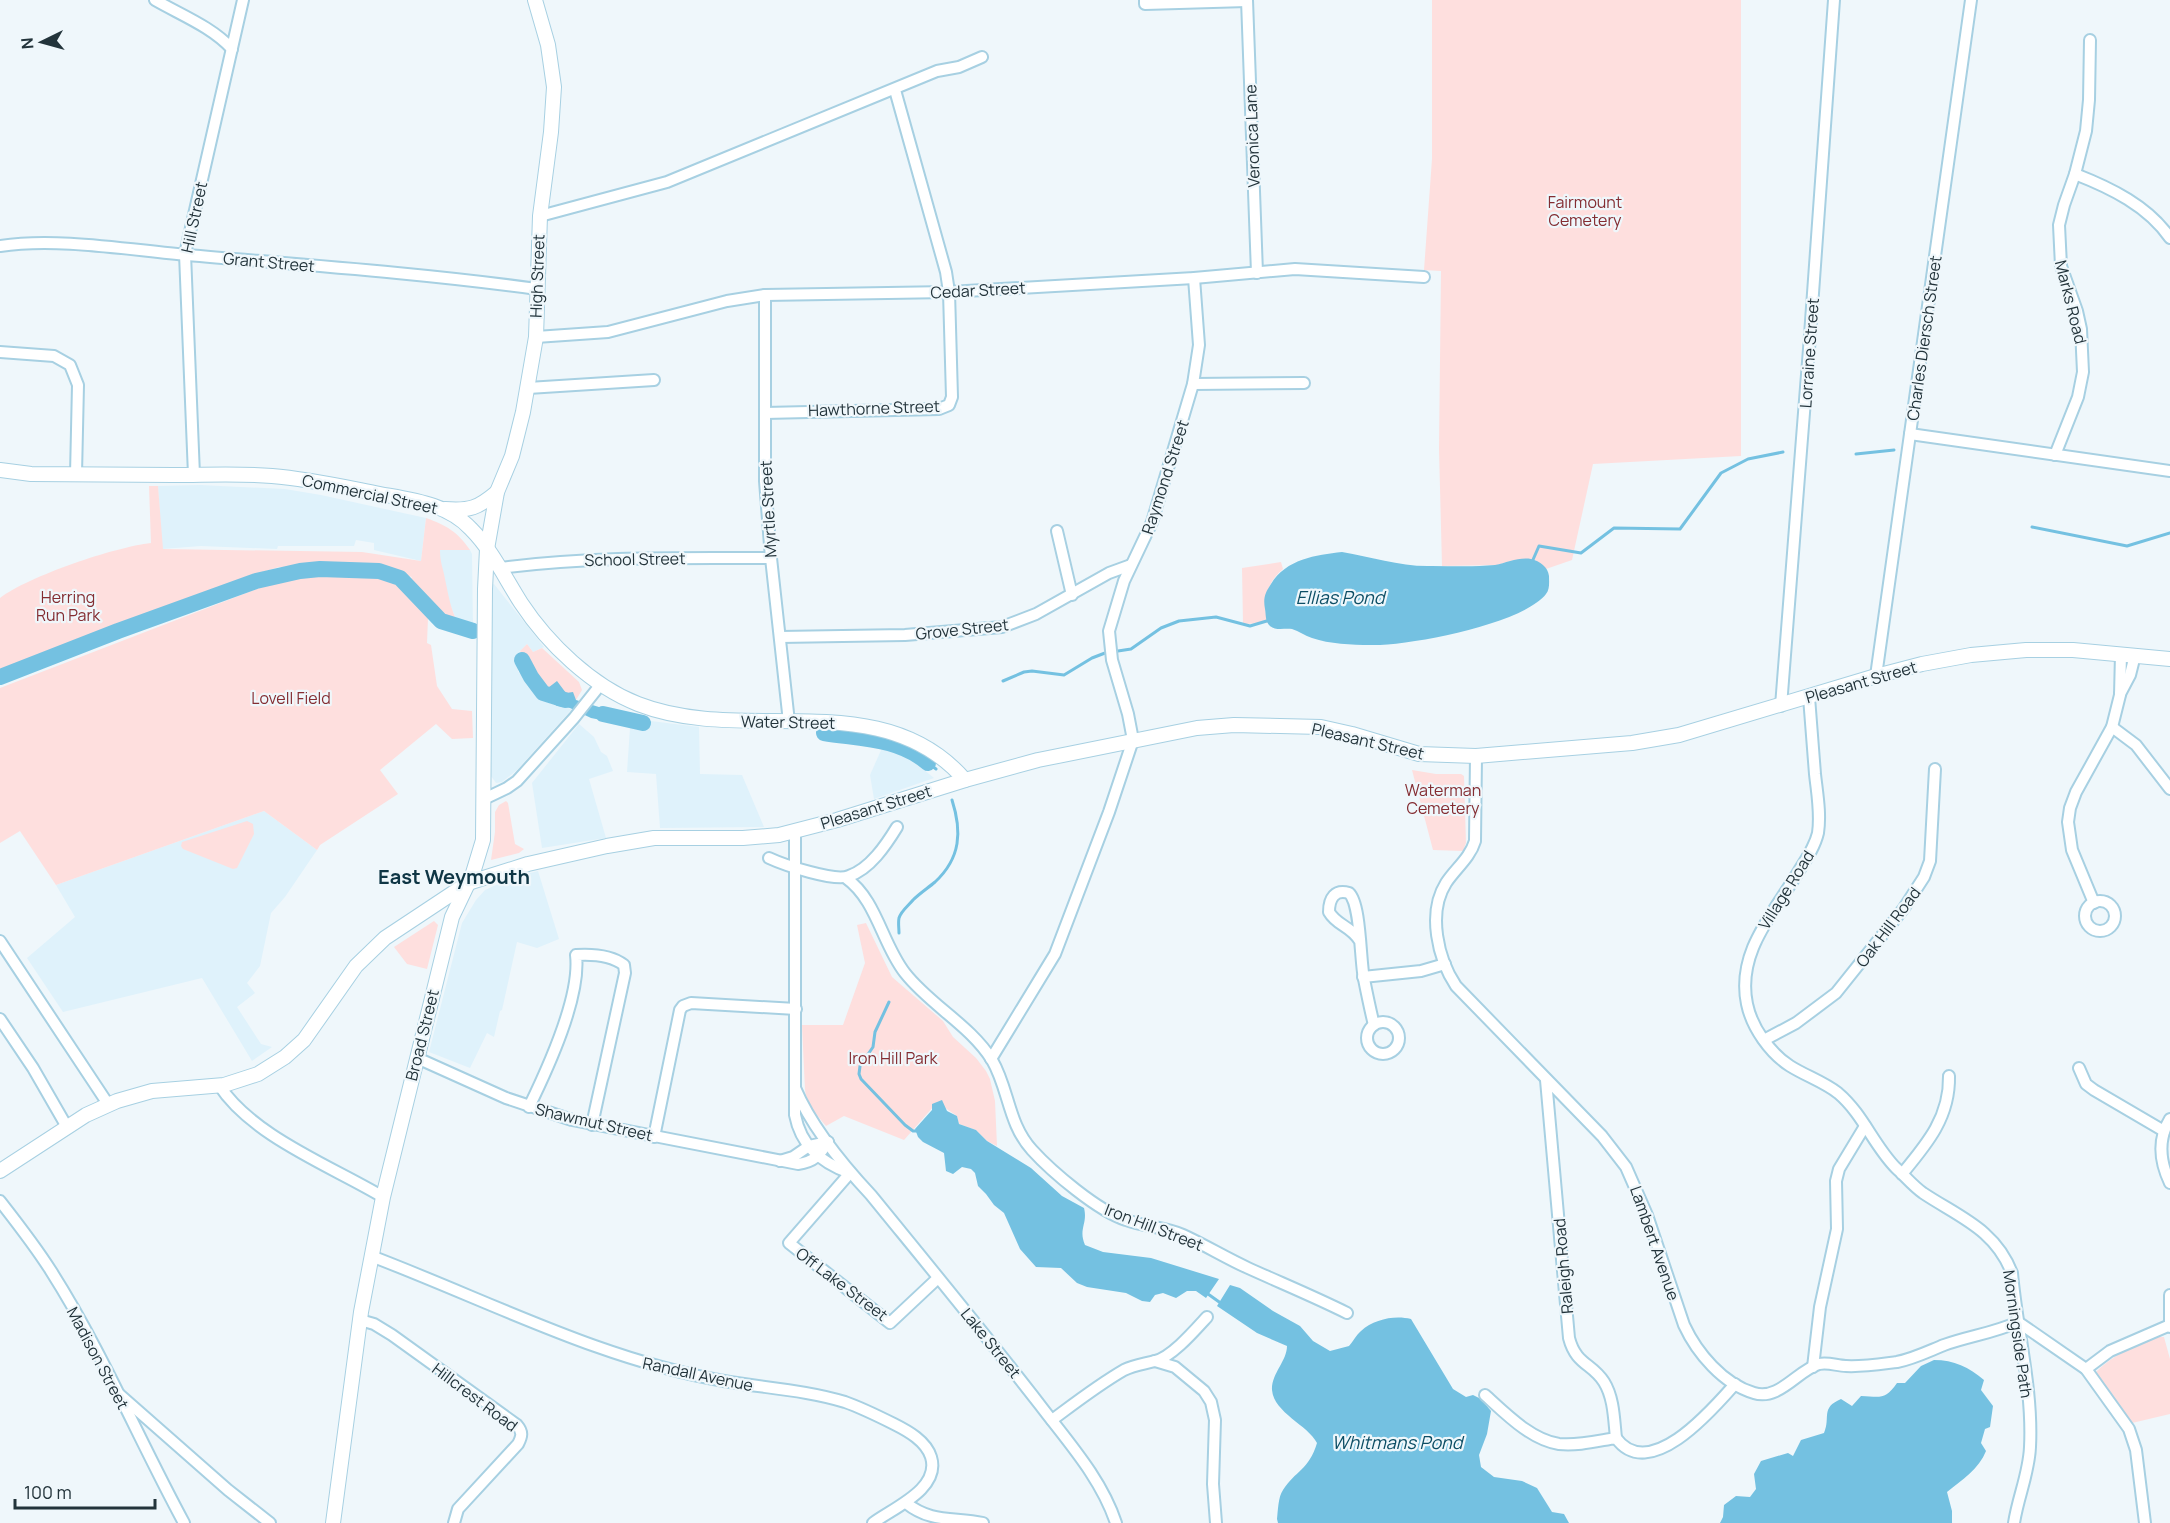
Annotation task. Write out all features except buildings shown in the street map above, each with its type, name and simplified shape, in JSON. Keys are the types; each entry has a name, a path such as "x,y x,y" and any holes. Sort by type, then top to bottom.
{"main road":[{"name":"High Street","path":"487,549 497,492 512,456 528,388 536,337 540,216 551,132 554,87 548,45 535,0"},
{"name":"Commercial Street","path":"0,470 31,474 262,475 317,482 405,498 444,509 470,528 500,568 527,612 597,689"},
{"path":"444,509 476,508 497,492"},
{"name":"Broad Street","path":"333,1523 360,1320 382,1197 452,917 481,849 484,799 487,549"},
{"name":"Pleasant Street","path":"468,883 494,873 533,863 654,838 766,837 795,831 1038,760 1220,725 1321,728 1352,734 1419,754 1476,756 1654,740 1698,730 1876,676 1948,659 1999,651 2073,650 2170,659"},
{"name":"Water Street","path":"597,689 666,712 713,720 866,725 892,731 939,754 965,780"},
{"path":"0,1170 108,1104 152,1091 219,1085 247,1079 267,1069 289,1054 313,1029 356,966 375,946 468,883"}],"street":[{"path":"155,0 211,32 232,50"},
{"name":"Hill Street","path":"194,475 185,254 243,0"},
{"path":"1145,0 1145,4 1247,0"},
{"name":"Veronica Lane","path":"1247,0 1257,273"},
{"name":"Lorraine Street","path":"1781,706 1834,0"},
{"name":"Charles Diersch Street","path":"1876,676 1971,0"},
{"name":"Marks Road","path":"2055,455 2078,397 2083,372 2081,329 2061,266 2058,246 2059,225 2086,131 2090,40"},
{"path":"540,216 666,182 937,71 959,67 982,57"},
{"name":"Hawthorne Street","path":"765,413 939,409 948,405 952,397 949,292 946,272 895,90"},
{"path":"2075,174 2107,188 2141,208 2170,238"},
{"name":"Grant Street","path":"0,246 39,243 185,254 449,277 537,289"},
{"name":"Cedar Street","path":"536,337 608,332 726,301 765,295 949,292 1194,278 1294,269 1424,277"},
{"name":"Raymond Street","path":"1133,740 1108,640 1110,622 1131,565 1152,522 1193,384 1199,345 1194,278"},
{"name":"Myrtle Street","path":"765,295 765,482 789,722"},
{"path":"0,352 54,356 70,365 78,385 76,474"},
{"path":"528,388 654,380"},
{"path":"1193,384 1304,383"},
{"path":"1910,434 2170,471"},
{"path":"1057,531 1072,595"},
{"name":"School Street","path":"500,568 586,559 771,558"},
{"name":"Grove Street","path":"780,637 905,635 1002,627 1036,614 1109,573 1131,565"},
{"path":"2094,903 2072,850 2068,822 2076,792 2112,727 2120,694 2121,654"},
{"path":"2120,694 2130,675 2135,655"},
{"path":"484,799 517,781 597,689"},
{"name":"Village Road","path":"1764,1040 1752,1020 1747,1004 1746,969 1757,936 1806,860 1818,832 1809,697"},
{"path":"2112,727 2136,745 2170,789"},
{"path":"991,1059 1052,961 1105,823 1133,740"},
{"name":"Lambert Avenue","path":"1476,756 1475,841 1472,850 1445,885 1438,903 1437,925 1445,964 1456,986 1602,1136 1626,1167 1647,1215 1683,1325 1703,1356 1735,1384 1755,1394 1775,1392 1813,1367"},
{"name":"Oak Hill Road","path":"1764,1040 1796,1023 1836,993 1904,908 1924,878 1930,861 1935,769"},
{"path":"769,858 796,869 846,878 858,872 878,853 897,827"},
{"path":"795,831 794,1106 797,1123 813,1152 828,1142 804,1109 795,1088"},
{"name":"Iron Hill Street","path":"846,878 863,893 886,943 906,974 976,1041 991,1059 1002,1082 1012,1117 1024,1141 1045,1162 1098,1206 1129,1221 1181,1234 1246,1267 1290,1285 1347,1313"},
{"path":"0,941 108,1104"},
{"path":"1359,941 1363,977 1374,1025"},
{"path":"529,1107 555,1047 576,980 576,955 598,955 620,961 624,965 625,973 592,1125"},
{"path":"1363,977 1421,971 1445,964"},
{"path":"654,1137 682,1006 692,1003 796,1009"},
{"path":"0,1018 33,1068 67,1127"},
{"name":"Morningside Path","path":"1764,1040 1790,1066 1838,1094 1865,1126 1886,1158 1922,1192 1965,1217 1985,1233 2002,1252 2012,1273 2031,1433 2029,1466 2014,1523"},
{"name":"Shawmut Street","path":"417,1058 529,1107 592,1125 798,1164 807,1162 813,1152"},
{"path":"2079,1068 2086,1084 2094,1090 2164,1131"},
{"path":"1902,1173 1936,1131 1946,1108 1949,1076"},
{"name":"Raleigh Road","path":"1545,1079 1569,1338 1572,1350 1579,1359 1598,1374 1605,1383 1614,1415 1616,1438"},
{"path":"219,1085 230,1101 258,1125 382,1197"},
{"path":"2170,1119 2161,1140 2161,1158 2170,1183"},
{"path":"1865,1126 1839,1169 1836,1181 1837,1229 1820,1307 1813,1367 1822,1364 1846,1366 1900,1361 2018,1322 2086,1369 2132,1435 2145,1523"},
{"name":"Lake Street","path":"828,1142 850,1173 871,1195 1052,1420 1101,1487 1116,1523"},
{"name":"Lake Street","path":"813,1152 837,1168 850,1173"},
{"name":"Off Lake Street","path":"850,1173 789,1243 890,1323 938,1278"},
{"name":"Madison Street","path":"0,1201 52,1272 184,1523"},
{"name":"Randall Avenue","path":"371,1256 646,1364 688,1375 820,1396 845,1402 876,1415 912,1435 927,1449 931,1456 932,1471 928,1479 906,1503 873,1523"},
{"path":"2086,1369 2110,1351 2170,1326 2170,1295"},
{"path":"1052,1420 1101,1384 1126,1369 1155,1361 1167,1355 1207,1317"},
{"name":"Hillcrest Road","path":"360,1320 374,1324 392,1335 518,1425 521,1430 518,1444 466,1500 455,1515 454,1523"},
{"path":"1155,1361 1174,1367 1204,1391 1211,1402 1215,1420 1213,1484 1216,1523"},
{"path":"1485,1395 1516,1423 1552,1443 1576,1444 1616,1438 1623,1448 1632,1452 1643,1452 1671,1444 1709,1413 1735,1384"},
{"path":"116,1391 228,1490 270,1523"},
{"path":"906,1503 927,1517 982,1523"}],"shaded area":[{"path":"200,485 285,489 426,518 421,561 374,550 374,543 356,540 354,546 278,546 277,549 201,546 162,549 158,486"},
{"path":"440,550 470,550 472,554 473,629 459,625 456,619 448,599 440,564"},
{"path":"494,584 544,647 533,652 527,644 518,653 518,672 524,674 542,700 572,709 517,770 502,782 496,783 491,776 492,585"},
{"path":"643,720 699,727 700,774 742,775 764,827 660,828 656,774 627,772 630,728 642,725"},
{"path":"579,724 594,737 601,752 607,756 613,771 589,779 606,838 542,848 532,783"},
{"path":"882,748 909,758 934,778 874,799 870,775"},
{"path":"264,811 317,850 285,897 271,913 260,966 247,983 255,993 237,1007 261,1044 272,1047 252,1061 202,978 63,1012 27,958 75,917 56,885"},
{"path":"538,871 559,939 537,948 517,942 494,1037 487,1033 470,1068 429,1052 462,923 485,890 511,878"}],"green space":[{"name":"Fairmount Cemetery","path":"1432,0 1741,0 1741,456 1593,464 1572,560 1546,569 1535,560 1515,560 1497,565 1442,566 1439,449 1441,271 1424,270 1432,159"},
{"name":"Herring Run Park","path":"149,486 158,486 163,549 362,552 421,561 426,518 440,523 456,534 470,550 440,550 450,602 459,625 445,620 407,583 412,577 363,566 279,567 0,672 0,598 13,589 51,572 116,550 151,543"},
{"path":"1281,562 1283,569 1269,587 1267,594 1265,608 1268,623 1243,624 1242,568"},
{"name":"Lovell Field","path":"326,572 374,573 393,578 401,583 428,618 427,643 431,645 437,686 452,709 472,711 473,738 452,739 436,724 380,770 398,794 320,845 317,850 264,811 56,885 20,831 0,843 0,688 293,575"},
{"path":"527,644 533,652 542,648 579,682 582,690 576,700 566,693 545,690 520,651"},
{"name":"Waterman Cemetery","path":"1412,770 1464,776 1466,843 1463,851 1433,850"},
{"path":"506,801 515,844 524,849 519,853 491,860 495,812 499,805"},
{"path":"247,821 253,824 254,834 237,868 233,869 183,849 181,846 182,842"},
{"path":"434,921 438,925 427,969 407,964 394,947"},
{"name":"Iron Hill Park","path":"866,923 892,977 943,1021 953,1037 976,1058 986,1071 995,1101 997,1146 987,1141 976,1130 959,1124 957,1116 944,1107 933,1107 904,1140 844,1116 826,1126 810,1105 805,1090 802,1025 843,1025 865,963 857,925"},
{"path":"2156,1337 2164,1337 2170,1359 2170,1414 2132,1423 2095,1373 2116,1356"}],"water":[{"name":"Ellias Pond","path":"1342,552 1420,566 1487,566 1517,559 1531,559 1540,563 1547,570 1549,588 1546,594 1533,605 1514,615 1464,631 1411,642 1371,645 1341,644 1312,638 1292,629 1272,628 1267,622 1264,599 1267,590 1277,576 1302,560"},
{"path":"557,681 566,693 573,692 576,700 612,711 624,719 606,721 591,718 570,708 557,706 542,696 544,691"},
{"path":"942,1100 947,1111 957,1116 959,1124 976,1130 987,1141 1031,1168 1062,1196 1084,1208 1082,1235 1085,1245 1103,1252 1151,1258 1219,1279 1206,1298 1196,1291 1187,1291 1176,1298 1163,1293 1155,1295 1150,1302 1142,1301 1126,1293 1087,1287 1077,1283 1061,1268 1036,1267 1020,1249 1004,1213 978,1186 975,1173 971,1169 962,1167 953,1174 946,1171 944,1153 918,1137 915,1129 932,1110 932,1104"},
{"name":"Whitmans Pond","path":"1230,1285 1240,1288 1300,1326 1313,1341 1330,1351 1349,1346 1361,1331 1378,1321 1392,1318 1411,1319 1453,1389 1466,1397 1473,1395 1481,1399 1491,1411 1487,1434 1479,1455 1481,1467 1494,1477 1522,1481 1537,1488 1552,1512 1564,1514 1569,1523 1278,1523 1281,1493 1306,1465 1317,1443 1313,1436 1285,1412 1274,1398 1272,1384 1285,1357 1287,1346 1257,1333 1217,1306"},
{"path":"1934,1360 1955,1363 1978,1375 1984,1380 1981,1390 1993,1406 1990,1427 1985,1429 1981,1443 1986,1451 1983,1457 1970,1474 1947,1492 1952,1511 1952,1523 1720,1523 1724,1505 1736,1496 1750,1497 1756,1489 1754,1474 1761,1461 1788,1453 1793,1456 1801,1440 1824,1433 1828,1409 1835,1402 1841,1399 1852,1406 1861,1396 1886,1395 1897,1383 1905,1383 1921,1366"}],"waterway":[{"path":"1856,454 1894,450"},
{"path":"1532,562 1539,546 1581,553 1614,528 1680,529 1721,473 1748,459 1783,452"},
{"path":"2032,527 2127,546 2170,533"},
{"path":"0,677 256,581 320,569 379,571 400,578 441,621 473,631"},
{"path":"1003,681 1032,671 1064,675 1092,658 1105,653 1131,649 1161,628 1179,621 1216,617 1250,626 1270,620"},
{"path":"522,660 543,693 565,700"},
{"path":"603,714 643,723"},
{"path":"824,733 892,744 928,763"},
{"path":"931,761 928,763 936,769"},
{"path":"899,933 901,913 944,873 954,854 958,833 952,800"},
{"path":"889,1002 875,1032 873,1047 860,1066 859,1074 861,1079 905,1125 913,1131 918,1131"},
{"path":"1208,1294 1222,1304"}],"district":[{"name":"East Weymouth","path":"454,877"}]}
